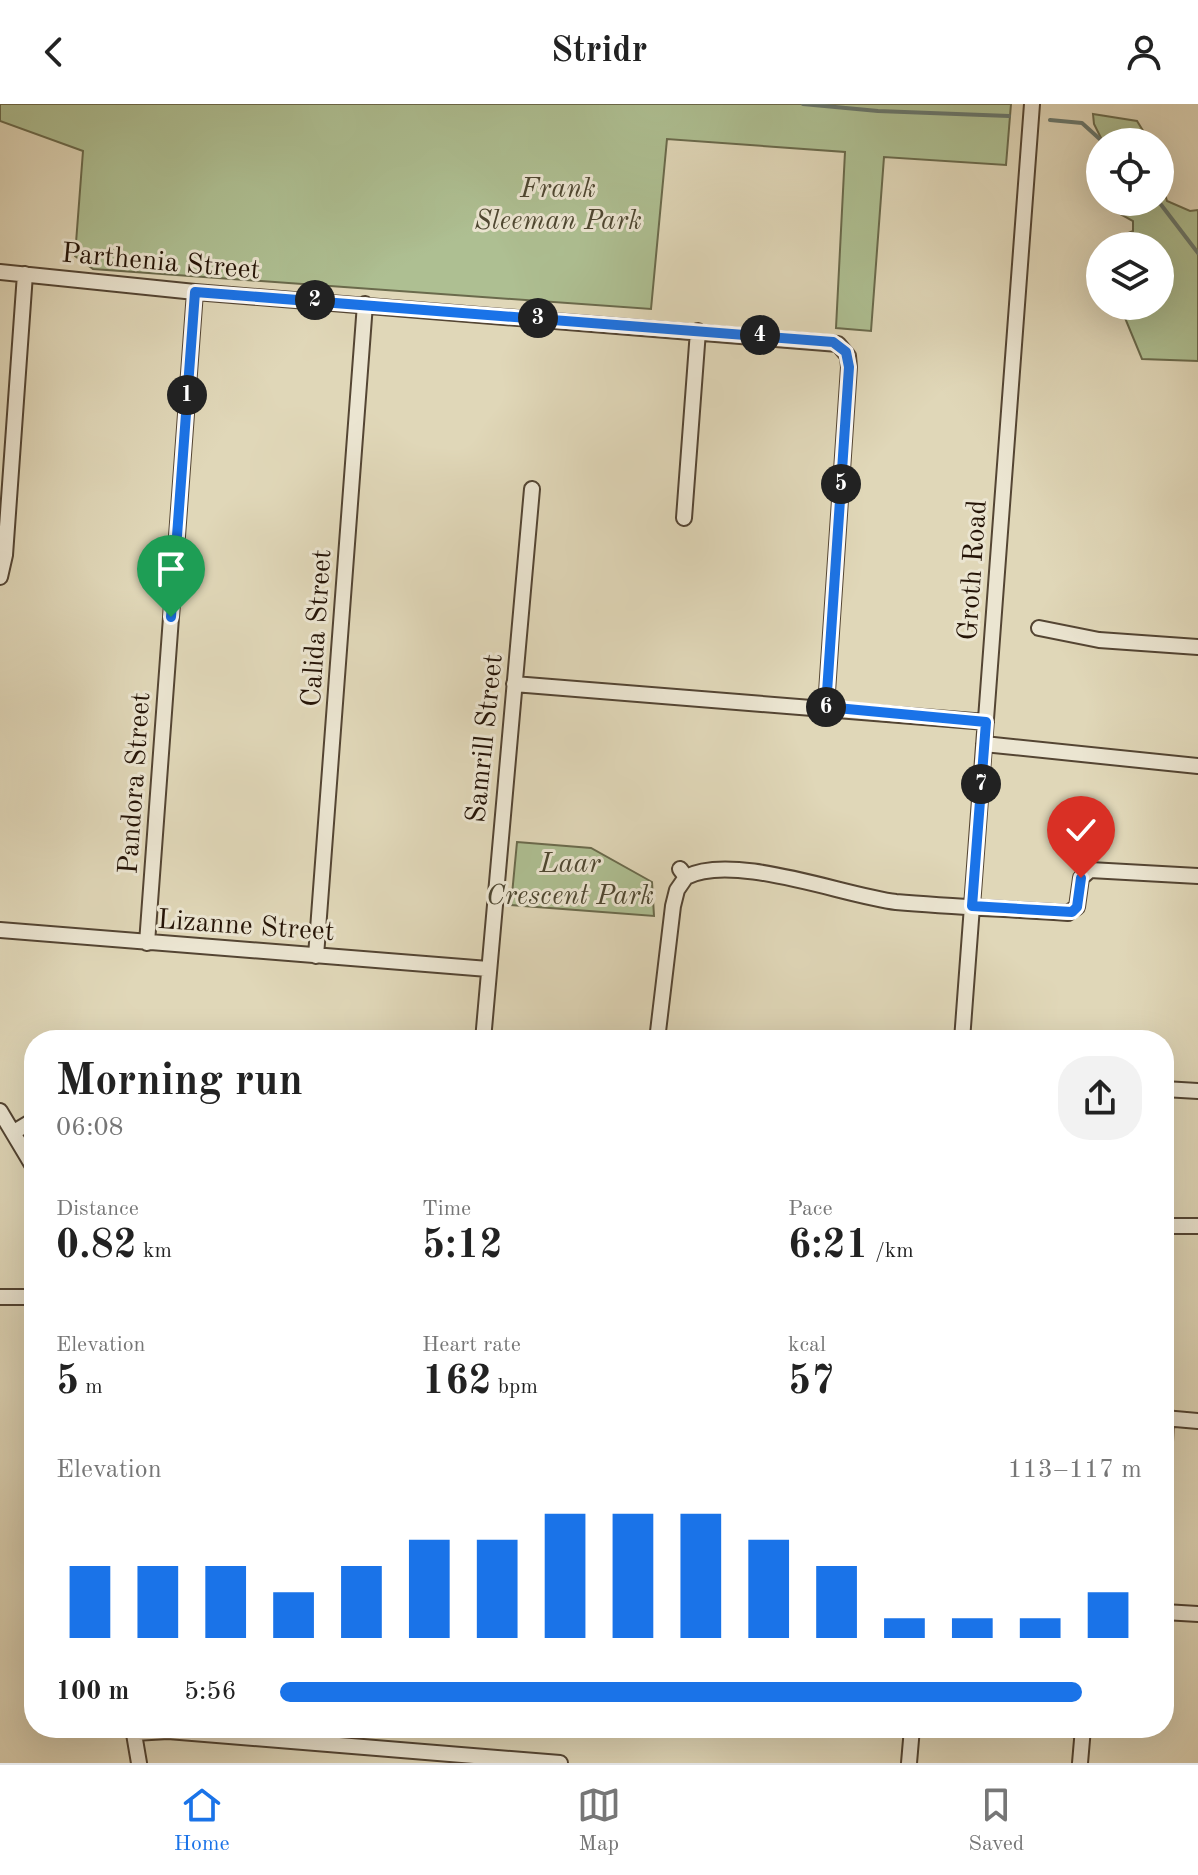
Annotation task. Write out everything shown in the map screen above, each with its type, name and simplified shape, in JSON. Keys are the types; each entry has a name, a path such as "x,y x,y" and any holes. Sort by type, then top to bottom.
{"street":[{"name":"Groth Road","path":"963,1030 1032,104"},
{"name":"Parthenia Street","path":"0,272 195,292 828,340 842,347 849,367 826,707"},
{"path":"0,577 5,555 25,274"},
{"name":"Pandora Street","path":"147,943 195,292"},
{"name":"Calida Street","path":"316,956 365,304"},
{"path":"684,518 698,331"},
{"name":"Samrill Street","path":"484,1030 532,489"},
{"path":"1039,628 1099,640 1198,647"},
{"path":"514,684 986,722"},
{"path":"984,744 1198,766"},
{"path":"658,1030 674,899 683,873 709,871 781,876 895,901 1072,912 1077,907 1081,878 1090,870 1198,876"},
{"name":"Lizanne Street","path":"0,930 488,969"},
{"path":"1174,1090 1198,1091"},
{"path":"0,1111 24,1150"},
{"path":"14,1132 24,1126"},
{"path":"1174,1226 1198,1226"},
{"path":"0,1297 24,1297"},
{"path":"1174,1420 1198,1421"},
{"path":"1174,1613 1198,1614"},
{"path":"134,1738 139,1763"},
{"path":"236,1738 430,1758 560,1763"},
{"path":"909,1763 911,1738"},
{"path":"1080,1763 1082,1738"}],"green space":[{"name":"Frank Sleeman Park","path":"0,104 1011,104 1006,165 884,157 871,331 836,328 845,152 667,139 651,309 93,269 75,256 83,151 0,121"},
{"path":"1093,114 1137,121 1141,128 1096,128"},
{"path":"1174,204 1190,211 1198,210 1198,361 1142,359 1126,320 1174,320 1174,232 1131,232 1133,221 1124,216 1174,216"},
{"name":"Laar Crescent Park","path":"517,842 591,848 652,882 654,916 511,905"}],"waterway":[{"path":"803,104 878,111 1009,116"},
{"path":"1050,120 1082,123 1088,128"},
{"path":"1170,216 1198,253"}],"route":[{"path":"171,617 195,292 828,340 846,352 849,367 826,707 986,722 972,906 1072,912 1077,907 1081,878"}]}
